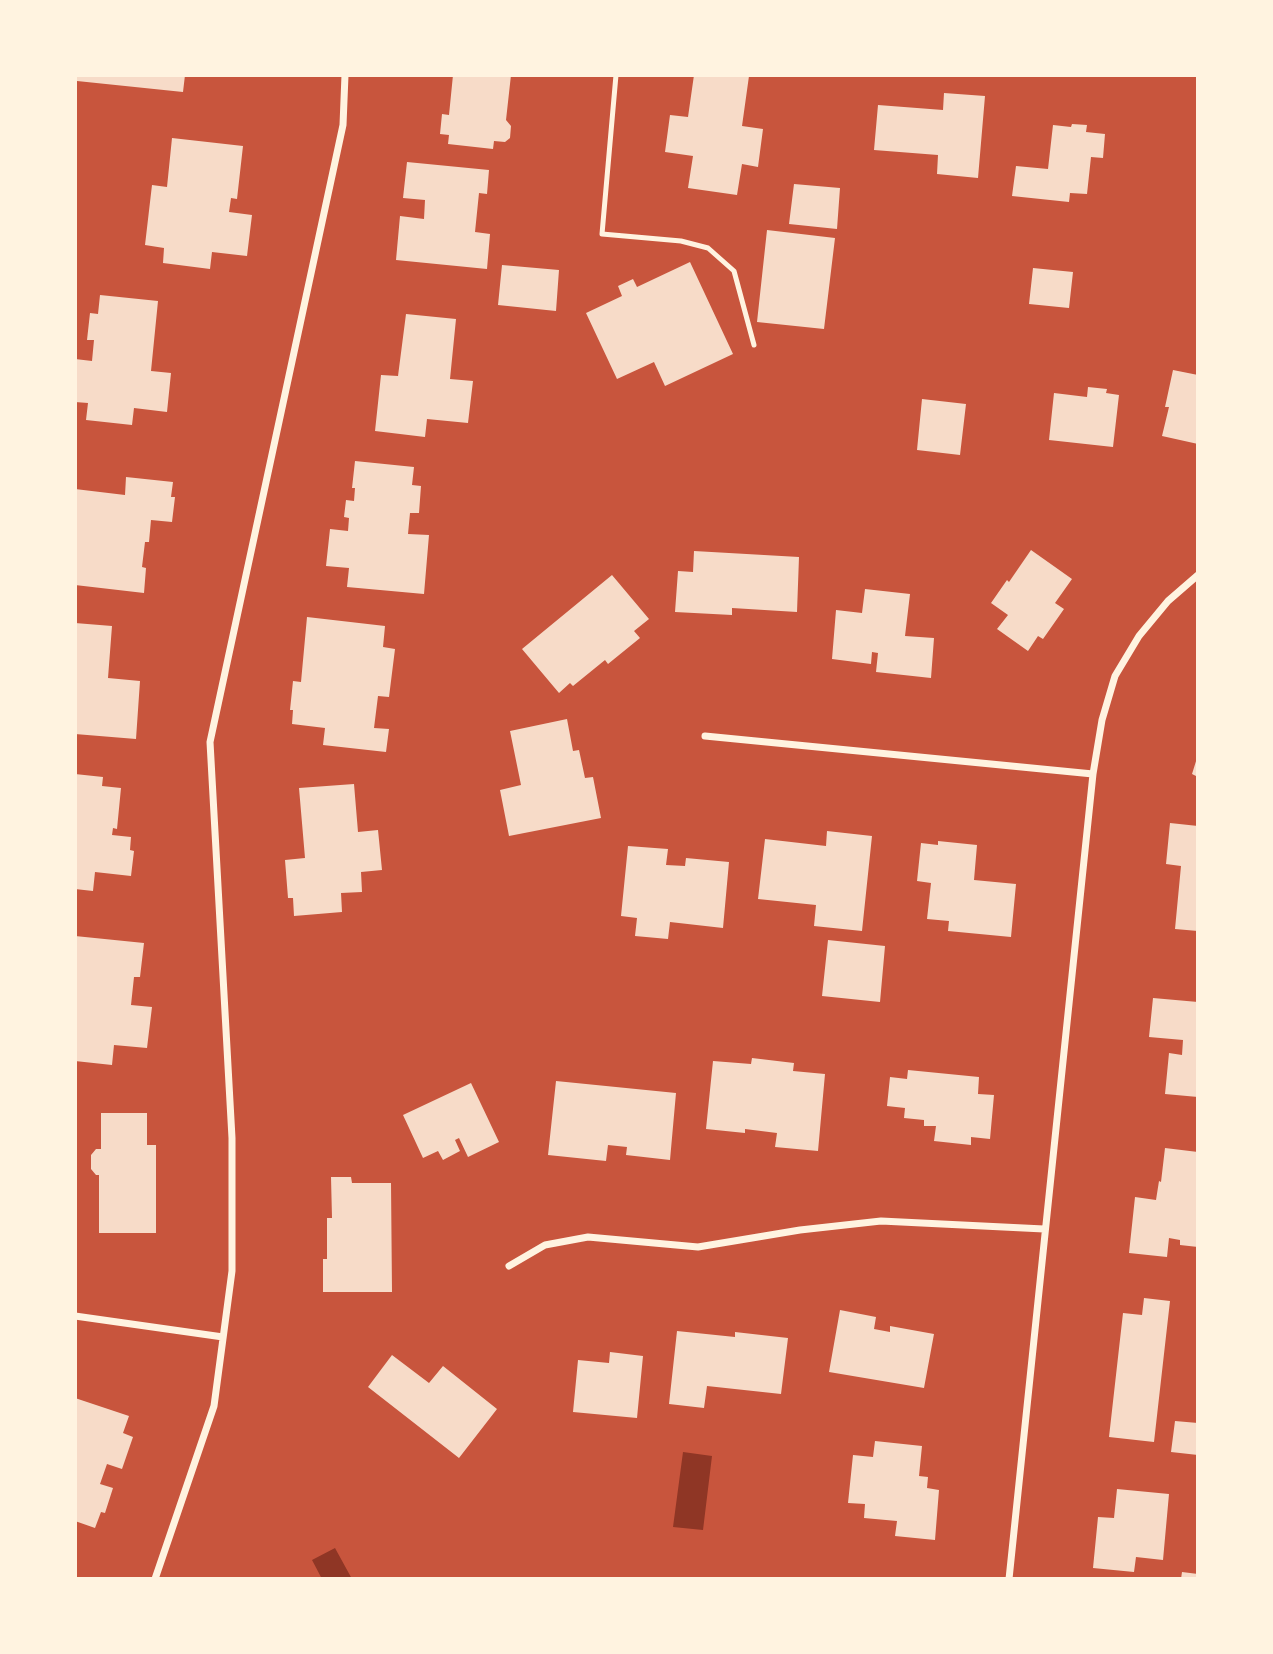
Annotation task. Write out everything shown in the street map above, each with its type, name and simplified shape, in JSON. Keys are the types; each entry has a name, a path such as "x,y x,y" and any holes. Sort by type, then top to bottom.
{"street":[{"path":"155,1579 214,1406 232,1270 232,1138 210,742 343,125 345,75"},
{"path":"1009,1579 1093,774 1102,719 1115,676 1139,636 1168,601 1198,575"},
{"path":"705,736 1093,774"},
{"path":"509,1266 545,1245 589,1237 698,1247 800,1230 881,1221 1044,1229"},
{"path":"75,1316 223,1337"}],"lane":[{"path":"616,75 602,233 681,241 708,248 734,271 754,345"}],"shaded area":[{"path":"683,1452 712,1456 703,1530 673,1527"},
{"path":"335,1548 352,1579 322,1579 312,1560"}],"building":[{"path":"77,75 185,75 183,92 77,81"},
{"path":"453,75 511,75 506,120 511,126 510,138 505,142 494,141 493,149 448,144 449,135 440,134 442,114 449,115"},
{"path":"694,75 749,76 742,126 763,129 758,167 742,164 737,195 688,188 693,156 665,152 670,115 688,117"},
{"path":"944,93 985,96 978,178 937,174 938,155 874,150 878,105 943,110"},
{"path":"1072,124 1087,125 1086,132 1105,134 1103,158 1091,157 1087,194 1070,193 1069,202 1012,196 1016,166 1048,169 1053,125 1071,127"},
{"path":"172,138 243,146 237,199 231,198 229,212 252,215 247,256 212,252 210,269 163,263 164,248 145,245 152,185 167,187"},
{"path":"407,162 489,170 487,194 479,193 475,232 490,234 487,269 396,260 400,216 424,219 425,200 403,198"},
{"path":"794,184 840,188 837,229 789,224"},
{"path":"767,230 835,238 824,329 757,322"},
{"path":"690,262 733,354 665,386 654,362 617,379 586,313 622,296 618,286 633,279 637,287"},
{"path":"502,265 559,270 556,311 498,305"},
{"path":"1033,268 1073,272 1069,308 1029,304"},
{"path":"100,295 158,301 151,371 171,373 167,412 134,408 132,425 86,420 88,403 75,402 75,359 92,361 94,340 87,340 90,313 98,314"},
{"path":"406,314 456,319 450,379 473,381 468,423 427,419 425,437 375,431 381,375 398,376"},
{"path":"1173,370 1198,375 1198,444 1162,436 1169,407 1165,407"},
{"path":"1088,387 1107,389 1106,393 1119,395 1113,447 1049,440 1054,393 1087,397"},
{"path":"922,399 966,404 960,455 917,450"},
{"path":"355,461 414,467 412,485 421,486 419,513 410,513 408,534 429,535 424,594 347,587 349,568 326,566 330,529 348,531 349,518 344,517 346,500 354,501 355,488 352,488"},
{"path":"126,477 173,482 171,497 175,497 172,522 151,520 149,542 145,542 142,567 146,568 144,593 75,585 75,489 125,495"},
{"path":"1031,550 1072,579 1055,603 1064,609 1043,639 1038,636 1028,651 997,629 1008,615 991,603"},
{"path":"694,551 799,557 797,612 732,608 732,615 675,612 678,571 693,572"},
{"path":"612,575 649,619 634,631 640,638 608,664 605,660 573,686 570,683 559,693 522,649"},
{"path":"865,589 910,594 905,636 934,638 931,678 876,672 878,653 872,652 871,664 832,659 836,610 862,613"},
{"path":"307,617 385,626 383,647 395,649 389,697 378,696 374,728 389,729 386,752 323,745 325,728 292,724 293,710 290,710 293,681 301,682"},
{"path":"75,623 112,626 108,678 140,681 136,739 75,734"},
{"path":"567,719 573,751 579,750 585,778 593,777 601,818 509,836 500,790 521,785 510,731"},
{"path":"1198,758 1198,777 1192,774"},
{"path":"75,774 103,777 102,786 121,788 117,829 113,828 112,835 131,837 130,850 134,851 131,876 95,872 93,891 75,889"},
{"path":"354,784 358,832 378,830 382,870 361,872 362,892 341,893 342,912 294,916 293,898 288,898 285,860 305,858 299,788"},
{"path":"1170,823 1198,826 1198,931 1175,929 1181,866 1166,864"},
{"path":"827,831 872,836 862,931 814,926 816,905 758,899 765,839 826,846"},
{"path":"938,841 977,845 974,880 1016,884 1011,937 948,931 949,921 927,919 931,883 917,881 921,843 938,845"},
{"path":"628,846 668,849 666,865 685,866 686,858 729,862 723,928 670,922 668,939 635,936 637,918 621,916"},
{"path":"75,936 144,943 140,977 134,977 131,1005 152,1007 147,1048 114,1045 112,1065 75,1061"},
{"path":"828,940 885,946 880,1002 822,996"},
{"path":"1153,998 1198,1002 1198,1097 1165,1094 1169,1053 1182,1055 1183,1040 1149,1037"},
{"path":"752,1058 794,1063 793,1071 825,1074 818,1151 775,1147 777,1133 745,1129 745,1133 706,1129 713,1061 751,1064"},
{"path":"908,1070 979,1077 978,1094 994,1095 990,1139 971,1137 971,1145 934,1141 936,1126 924,1126 924,1120 904,1118 905,1108 887,1106 890,1077 907,1079"},
{"path":"556,1081 676,1093 670,1160 626,1155 627,1147 608,1145 606,1161 548,1155"},
{"path":"471,1083 499,1142 468,1157 459,1138 455,1140 460,1151 443,1160 438,1151 423,1158 403,1115"},
{"path":"101,1113 147,1113 147,1145 156,1145 156,1233 99,1233 99,1175 91,1169 91,1155 96,1149 101,1149"},
{"path":"1165,1148 1198,1152 1198,1247 1180,1245 1180,1240 1169,1238 1167,1257 1129,1253 1135,1197 1156,1200"},
{"path":"331,1177 351,1177 352,1183 391,1183 392,1292 323,1292 323,1259 327,1259 327,1218 332,1218"},
{"path":"1144,1298 1170,1301 1154,1442 1109,1437 1123,1313 1142,1315"},
{"path":"840,1310 876,1317 874,1329 890,1332 890,1326 934,1334 924,1388 829,1372"},
{"path":"677,1331 735,1337 735,1332 788,1338 781,1394 707,1386 704,1408 669,1404"},
{"path":"610,1352 643,1356 637,1418 573,1412 578,1360 609,1363"},
{"path":"392,1355 429,1383 443,1366 497,1409 459,1458 368,1387"},
{"path":"75,1398 129,1416 123,1433 133,1437 122,1469 107,1464 100,1484 113,1488 105,1513 101,1512 95,1528 75,1521"},
{"path":"1175,1421 1198,1423 1198,1455 1171,1452"},
{"path":"875,1441 922,1446 919,1476 928,1477 927,1488 939,1490 935,1540 895,1536 897,1521 864,1518 865,1504 848,1503 853,1455 873,1457"},
{"path":"1117,1489 1169,1494 1163,1560 1136,1557 1134,1572 1093,1568 1098,1517 1114,1518"},
{"path":"1182,1572 1198,1574 1198,1579 1181,1579"}]}
